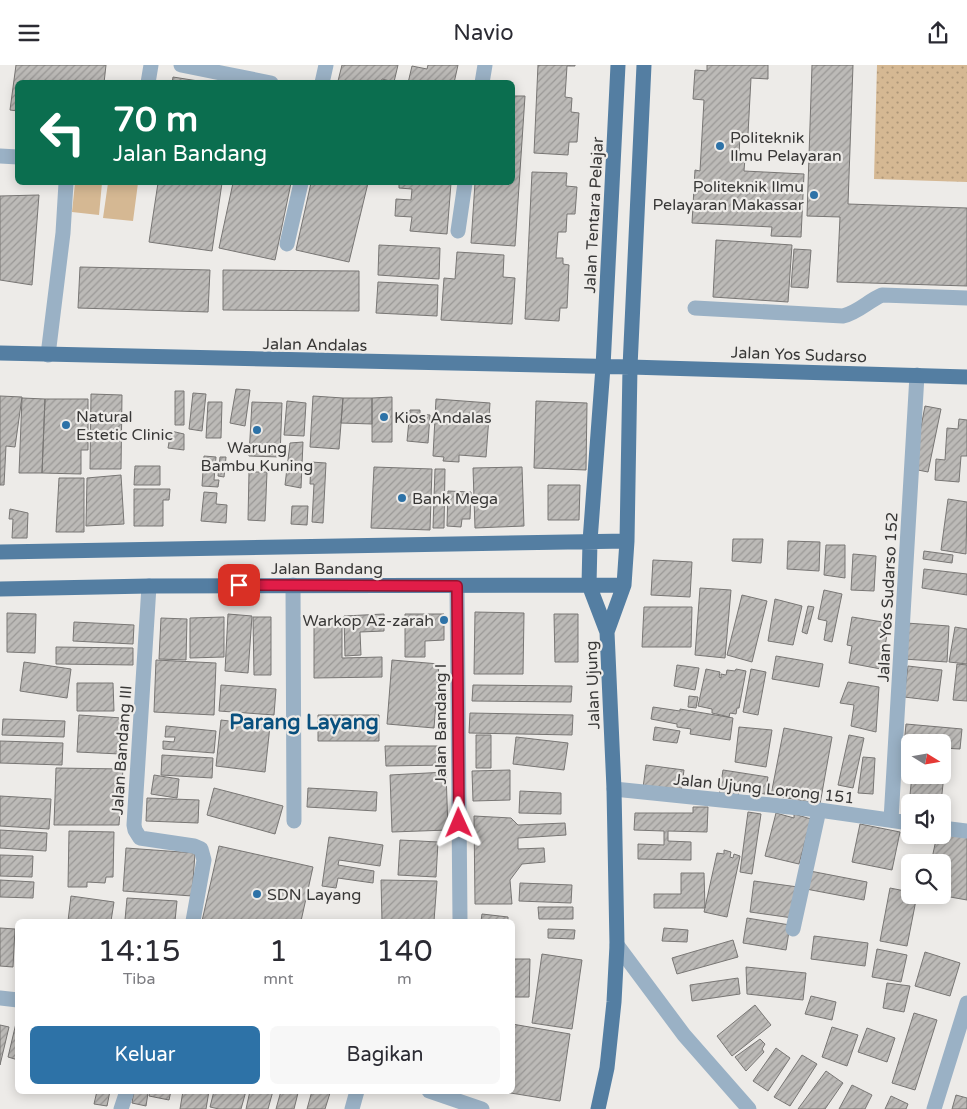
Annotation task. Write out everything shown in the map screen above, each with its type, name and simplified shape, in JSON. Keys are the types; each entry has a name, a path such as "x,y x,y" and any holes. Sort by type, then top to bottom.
{"main road":[{"name":"Jalan Tentara Pelajar","path":"589,585 590,541 603,367 618,65"},
{"path":"630,367 644,65"},
{"name":"Jalan Andalas","path":"0,353 630,367"},
{"name":"Jalan Yos Sudarso","path":"630,367 967,377"},
{"name":"Jalan Ujung","path":"598,1109 607,1069 618,945 607,632 624,585 627,541 630,367"},
{"name":"Jalan Bandang","path":"0,552 627,541"},
{"name":"Jalan Bandang","path":"0,589 294,585 624,585"},
{"path":"589,585 607,632"}],"street":[{"path":"148,80 151,65"},
{"path":"181,65 256,80"},
{"path":"323,80 326,65"},
{"path":"482,80 485,65"},
{"path":"0,156 15,157"},
{"path":"48,355 63,233 66,185"},
{"path":"287,244 301,185"},
{"path":"458,231 465,185"},
{"path":"695,308 843,315 862,308 871,300 882,295 967,298"},
{"name":"Jalan Yos Sudarso 152","path":"891,820 918,375"},
{"path":"294,585 294,821"},
{"name":"Jalan Bandang III","path":"148,586 134,825 140,838 194,846 201,849 204,860 193,919"},
{"name":"Jalan Bandang I","path":"457,586 460,919"},
{"name":"Jalan Ujung Lorong 151","path":"614,789 819,810 901,822"},
{"path":"793,929 819,810"},
{"path":"951,829 967,831"},
{"path":"618,945 684,1035 749,1109"},
{"path":"0,998 15,1000"},
{"path":"934,1109 960,1052 967,1003"},
{"path":"121,1109 126,1094"},
{"path":"352,1109 356,1094"},
{"path":"448,1094 461,1096 482,1109"}],"shaded area":[{"path":"877,65 967,65 967,182 874,179"},
{"path":"75,185 102,185 99,215 72,212"},
{"path":"108,185 138,185 133,221 103,218"}],"building":[{"path":"16,65 106,65 104,80 15,80 15,111 10,110"},
{"path":"342,65 398,65 394,80 338,80"},
{"path":"428,65 458,65 455,80 409,80 412,66 427,69"},
{"path":"538,65 575,65 567,66 565,97 572,98 571,112 579,113 577,142 569,142 568,155 534,153"},
{"name":"Politeknik Ilmu Pelayaran","path":"707,65 768,65 768,79 751,78 748,134 740,133 739,158 745,158 744,171 804,174 801,237 771,236 772,227 692,223 695,170 700,171 704,100 693,99 695,70 707,71"},
{"path":"812,65 853,65 848,204 967,208 967,286 837,282 840,217 807,216"},
{"path":"173,77 192,80 172,80"},
{"path":"515,96 525,96 515,246 471,243 475,185 515,185"},
{"path":"532,172 567,173 566,186 577,187 575,214 567,214 566,232 558,232 556,258 563,258 563,264 569,265 567,308 560,308 559,321 525,319"},
{"path":"158,185 222,185 212,251 149,242"},
{"path":"233,185 291,185 275,260 219,248"},
{"path":"311,185 368,185 349,262 296,250"},
{"path":"399,185 451,185 447,234 410,231 412,217 395,216 396,199 411,200 412,189 399,188"},
{"path":"39,195 32,285 0,280 0,196"},
{"path":"716,240 792,245 788,302 713,297"},
{"path":"379,245 440,248 439,279 378,275"},
{"path":"794,249 811,250 808,288 791,287"},
{"path":"457,252 504,255 503,277 515,278 512,324 441,320 444,278 455,279"},
{"path":"80,267 210,270 208,312 78,308"},
{"path":"223,270 359,271 359,311 223,310"},
{"path":"378,282 438,285 437,316 376,313"},
{"path":"236,389 250,390 245,426 230,423"},
{"path":"175,391 184,391 184,425 175,425"},
{"path":"193,393 206,394 202,431 189,429"},
{"path":"91,394 122,395 121,469 90,469"},
{"path":"0,396 22,397 15,447 6,446 4,485 0,485"},
{"path":"313,396 343,398 339,449 310,447"},
{"path":"392,397 392,442 372,442 372,398"},
{"path":"22,398 45,399 42,473 19,473"},
{"path":"343,398 372,398 372,424 341,423"},
{"name":"Natural Estetic Clinic","path":"45,399 88,399 88,450 81,450 81,474 42,473"},
{"path":"436,399 490,403 486,457 459,455 459,462 443,461 444,457 433,456"},
{"path":"287,401 306,403 304,436 284,435"},
{"path":"536,401 587,403 586,470 534,468"},
{"path":"208,402 222,402 221,438 206,438"},
{"path":"252,402 282,403 280,457 249,456"},
{"path":"925,406 941,409 928,472 913,469"},
{"path":"410,410 420,410 420,414 430,415 428,443 407,441"},
{"path":"959,419 967,420 967,456 961,456 959,482 935,480 936,459 945,460 947,428 958,429"},
{"path":"171,431 184,434 184,450 168,448"},
{"path":"303,442 301,488 285,485 290,443"},
{"path":"204,456 216,457 214,480 219,480 218,487 202,486"},
{"path":"220,457 226,457 224,477 218,476"},
{"path":"311,462 326,463 323,523 312,522 314,484 310,484"},
{"path":"135,466 160,466 160,485 134,485"},
{"name":"Bank Mega","path":"374,467 432,469 430,530 371,528"},
{"path":"522,467 524,526 475,528 473,468"},
{"path":"435,469 445,469 444,528 433,528"},
{"path":"249,472 267,472 265,521 248,520"},
{"path":"121,475 124,524 86,526 87,478"},
{"path":"59,478 84,478 84,532 56,532"},
{"path":"548,485 580,485 579,520 548,520"},
{"path":"134,489 170,489 169,500 163,500 163,526 134,526"},
{"path":"448,491 471,492 470,519 462,519 461,527 447,526"},
{"path":"204,492 217,493 216,504 227,505 226,523 201,521"},
{"path":"948,499 967,502 966,554 941,550"},
{"path":"292,506 308,506 307,525 291,524"},
{"path":"10,509 28,513 27,538 12,538 13,519 9,519"},
{"path":"733,539 763,539 761,563 732,561"},
{"path":"788,541 820,542 819,571 787,569"},
{"path":"826,545 845,545 845,578 824,575"},
{"path":"924,551 953,555 952,563 923,559"},
{"path":"853,554 876,556 874,591 851,590"},
{"path":"653,560 692,562 690,597 651,595"},
{"path":"924,569 967,574 967,595 922,588"},
{"path":"700,588 731,590 725,658 695,655"},
{"path":"824,590 842,594 832,642 824,640 827,621 818,619"},
{"path":"742,595 767,601 752,662 727,655"},
{"path":"775,599 802,606 793,645 768,641"},
{"path":"808,606 814,607 807,634 802,632"},
{"path":"644,607 692,607 691,647 642,647"},
{"path":"475,612 524,613 523,674 474,674"},
{"path":"7,613 36,614 35,653 7,652"},
{"path":"228,614 252,616 248,673 225,671"},
{"path":"384,614 384,631 360,632 361,655 345,656 344,616"},
{"path":"405,614 444,614 444,640 425,641 425,657 405,657"},
{"path":"554,614 578,614 578,662 555,662"},
{"path":"224,617 224,657 190,658 190,618"},
{"path":"253,617 271,617 271,675 254,675"},
{"path":"852,617 889,623 881,669 849,663 852,646 847,645"},
{"path":"161,618 187,619 186,660 159,659"},
{"path":"342,619 342,658 382,657 382,677 314,678 314,620"},
{"path":"74,622 134,625 133,644 73,641"},
{"path":"906,623 949,626 947,662 904,659"},
{"path":"955,627 967,629 967,664 949,662"},
{"path":"56,647 133,648 133,665 56,664"},
{"path":"776,656 823,664 819,687 772,679"},
{"path":"156,660 216,663 214,715 154,712"},
{"path":"392,660 439,664 434,728 387,724"},
{"path":"24,662 71,669 67,698 20,691"},
{"path":"957,664 967,665 967,701 953,700"},
{"path":"677,665 699,668 695,690 674,686"},
{"path":"908,666 942,670 938,701 904,697"},
{"path":"706,669 720,672 719,677 721,678 721,674 726,675 727,670 746,671 739,708 737,708 736,714 730,713 729,717 712,713 712,709 698,706"},
{"path":"751,669 766,672 758,715 743,712"},
{"path":"848,682 879,687 876,732 851,726 854,705 840,703"},
{"path":"77,683 113,683 114,711 77,711"},
{"path":"221,685 276,689 274,715 219,711"},
{"path":"473,685 572,686 571,702 472,701"},
{"path":"689,696 698,697 696,708 688,707"},
{"path":"653,707 680,711 680,709 733,718 730,740 690,734 691,729 651,719"},
{"path":"470,713 573,715 572,735 469,733"},
{"path":"79,715 122,718 120,754 77,752"},
{"path":"318,715 379,715 379,741 318,741"},
{"path":"3,719 65,721 64,737 2,735"},
{"path":"221,720 270,726 265,772 216,766"},
{"path":"906,724 962,729 960,749 951,748 951,734 905,734"},
{"path":"166,726 216,731 214,753 163,749 163,741 174,742 175,737 165,737"},
{"path":"655,727 680,731 677,743 653,740"},
{"path":"739,727 772,730 766,767 735,762"},
{"path":"784,728 832,737 820,804 771,795"},
{"path":"476,735 491,735 491,768 476,768"},
{"path":"849,735 864,738 853,788 838,785"},
{"path":"516,737 568,743 564,770 513,764"},
{"path":"0,741 63,743 62,765 0,763"},
{"path":"385,746 446,746 445,765 386,766"},
{"path":"162,755 213,758 212,778 161,775"},
{"path":"863,757 875,758 873,794 858,793"},
{"path":"646,765 684,770 681,793 643,788"},
{"path":"56,768 123,769 119,825 54,825"},
{"path":"510,770 510,800 473,801 472,771"},
{"path":"723,770 768,777 765,794 739,790 738,799 719,796"},
{"path":"446,772 448,830 392,832 390,775"},
{"path":"154,775 179,779 177,798 151,794"},
{"path":"911,784 943,784 942,794 910,794"},
{"path":"214,788 283,806 275,834 207,815"},
{"path":"308,788 377,792 376,811 307,807"},
{"path":"520,791 561,793 561,814 519,813"},
{"path":"0,796 51,799 49,829 0,826"},
{"path":"147,798 199,800 198,823 146,821"},
{"path":"693,807 708,807 707,832 668,831 668,841 691,842 691,860 638,859 638,844 664,845 664,831 634,830 635,813 693,813"},
{"path":"748,812 761,814 752,874 740,872"},
{"path":"776,813 794,818 794,814 811,819 799,864 765,856"},
{"path":"474,816 511,818 518,825 565,823 566,835 518,838 518,849 544,848 545,862 522,864 510,880 512,904 475,904"},
{"path":"860,824 900,832 892,870 852,862"},
{"path":"0,830 47,833 46,851 0,848"},
{"path":"69,831 114,832 113,877 106,877 105,883 87,882 87,887 68,887"},
{"path":"951,835 967,836 967,900 951,897 951,854 933,854 935,844 951,844"},
{"path":"329,837 383,845 380,866 339,860 338,865 374,871 373,883 338,878 336,888 322,886"},
{"path":"400,840 438,842 436,877 398,875"},
{"name":"SDN Layang","path":"219,846 313,867 301,919 202,919"},
{"path":"126,848 195,853 192,896 123,891"},
{"path":"724,850 731,852 730,857 733,858 734,854 740,856 727,917 704,912 717,853 724,854"},
{"path":"0,855 33,856 32,877 0,876"},
{"path":"810,871 867,882 864,900 806,889"},
{"path":"681,873 704,873 705,908 654,908 654,894 681,894"},
{"path":"0,880 34,882 33,898 0,897"},
{"path":"381,880 437,881 434,919 382,919"},
{"path":"754,881 798,887 793,918 750,912"},
{"path":"520,883 572,885 571,903 519,901"},
{"path":"890,888 901,890 901,904 915,904 907,946 880,941"},
{"path":"71,896 114,902 111,919 68,919"},
{"path":"127,898 177,901 175,919 125,919"},
{"path":"538,907 573,907 573,919 539,919"},
{"path":"482,914 508,917 508,919 481,919"},
{"path":"747,918 790,925 786,950 743,943"},
{"path":"0,928 15,929 13,967 0,966"},
{"path":"664,928 688,930 687,942 662,941"},
{"path":"548,929 575,930 574,939 548,938"},
{"path":"814,936 868,943 865,966 811,959"},
{"path":"733,940 738,957 677,974 672,958"},
{"path":"877,949 907,955 901,982 872,977"},
{"path":"925,952 960,963 950,996 915,986"},
{"path":"542,954 582,960 572,1029 532,1023"},
{"path":"515,959 530,959 529,997 515,997"},
{"path":"746,967 806,973 803,1000 747,994"},
{"path":"738,978 740,994 692,1001 690,985"},
{"path":"887,983 910,986 904,1012 883,1008"},
{"path":"811,996 836,1002 832,1020 805,1014"},
{"path":"755,1005 771,1025 732,1056 717,1036"},
{"path":"914,1013 937,1020 915,1090 892,1083"},
{"path":"0,1025 9,1027 0,1065"},
{"path":"515,1025 570,1034 560,1101 515,1094"},
{"path":"15,1027 15,1059 8,1057"},
{"path":"832,1027 858,1035 847,1066 822,1057"},
{"path":"867,1028 895,1038 887,1062 858,1052"},
{"path":"760,1039 765,1044 762,1049 764,1052 746,1071 735,1057"},
{"path":"776,1048 790,1058 768,1091 753,1081"},
{"path":"802,1055 817,1064 790,1106 774,1097"},
{"path":"826,1071 843,1083 825,1109 798,1109"},
{"path":"852,1085 872,1095 865,1109 839,1109"},
{"path":"96,1094 109,1094 107,1106 94,1104"},
{"path":"134,1094 148,1094 146,1106 132,1103"},
{"path":"149,1094 170,1094 169,1100 149,1096"},
{"path":"182,1094 208,1094 206,1109 180,1109"},
{"path":"213,1094 245,1094 241,1109 210,1107"},
{"path":"249,1094 272,1094 268,1109 246,1109"},
{"path":"280,1094 298,1094 294,1109 276,1109"},
{"path":"311,1094 330,1094 325,1109 307,1109"},
{"path":"956,1095 967,1098 967,1109 952,1109"},
{"path":"891,1096 908,1104 906,1109 885,1109"}],"place":[{"name":"Politeknik Ilmu Pelayaran","path":"720,146"},
{"name":"Politeknik Ilmu Pelayaran Makassar","path":"814,195"},
{"name":"Kios Andalas","path":"384,417"},
{"name":"Natural Estetic Clinic","path":"66,425"},
{"name":"Warung Bambu Kuning","path":"257,430"},
{"name":"Bank Mega","path":"402,498"},
{"name":"Warkop Az-zarah","path":"444,620"},
{"name":"SDN Layang","path":"257,894"}],"district":[{"name":"Parang Layang","path":"304,722"}],"route":[{"path":"239,585 457,586 459,823"}]}
